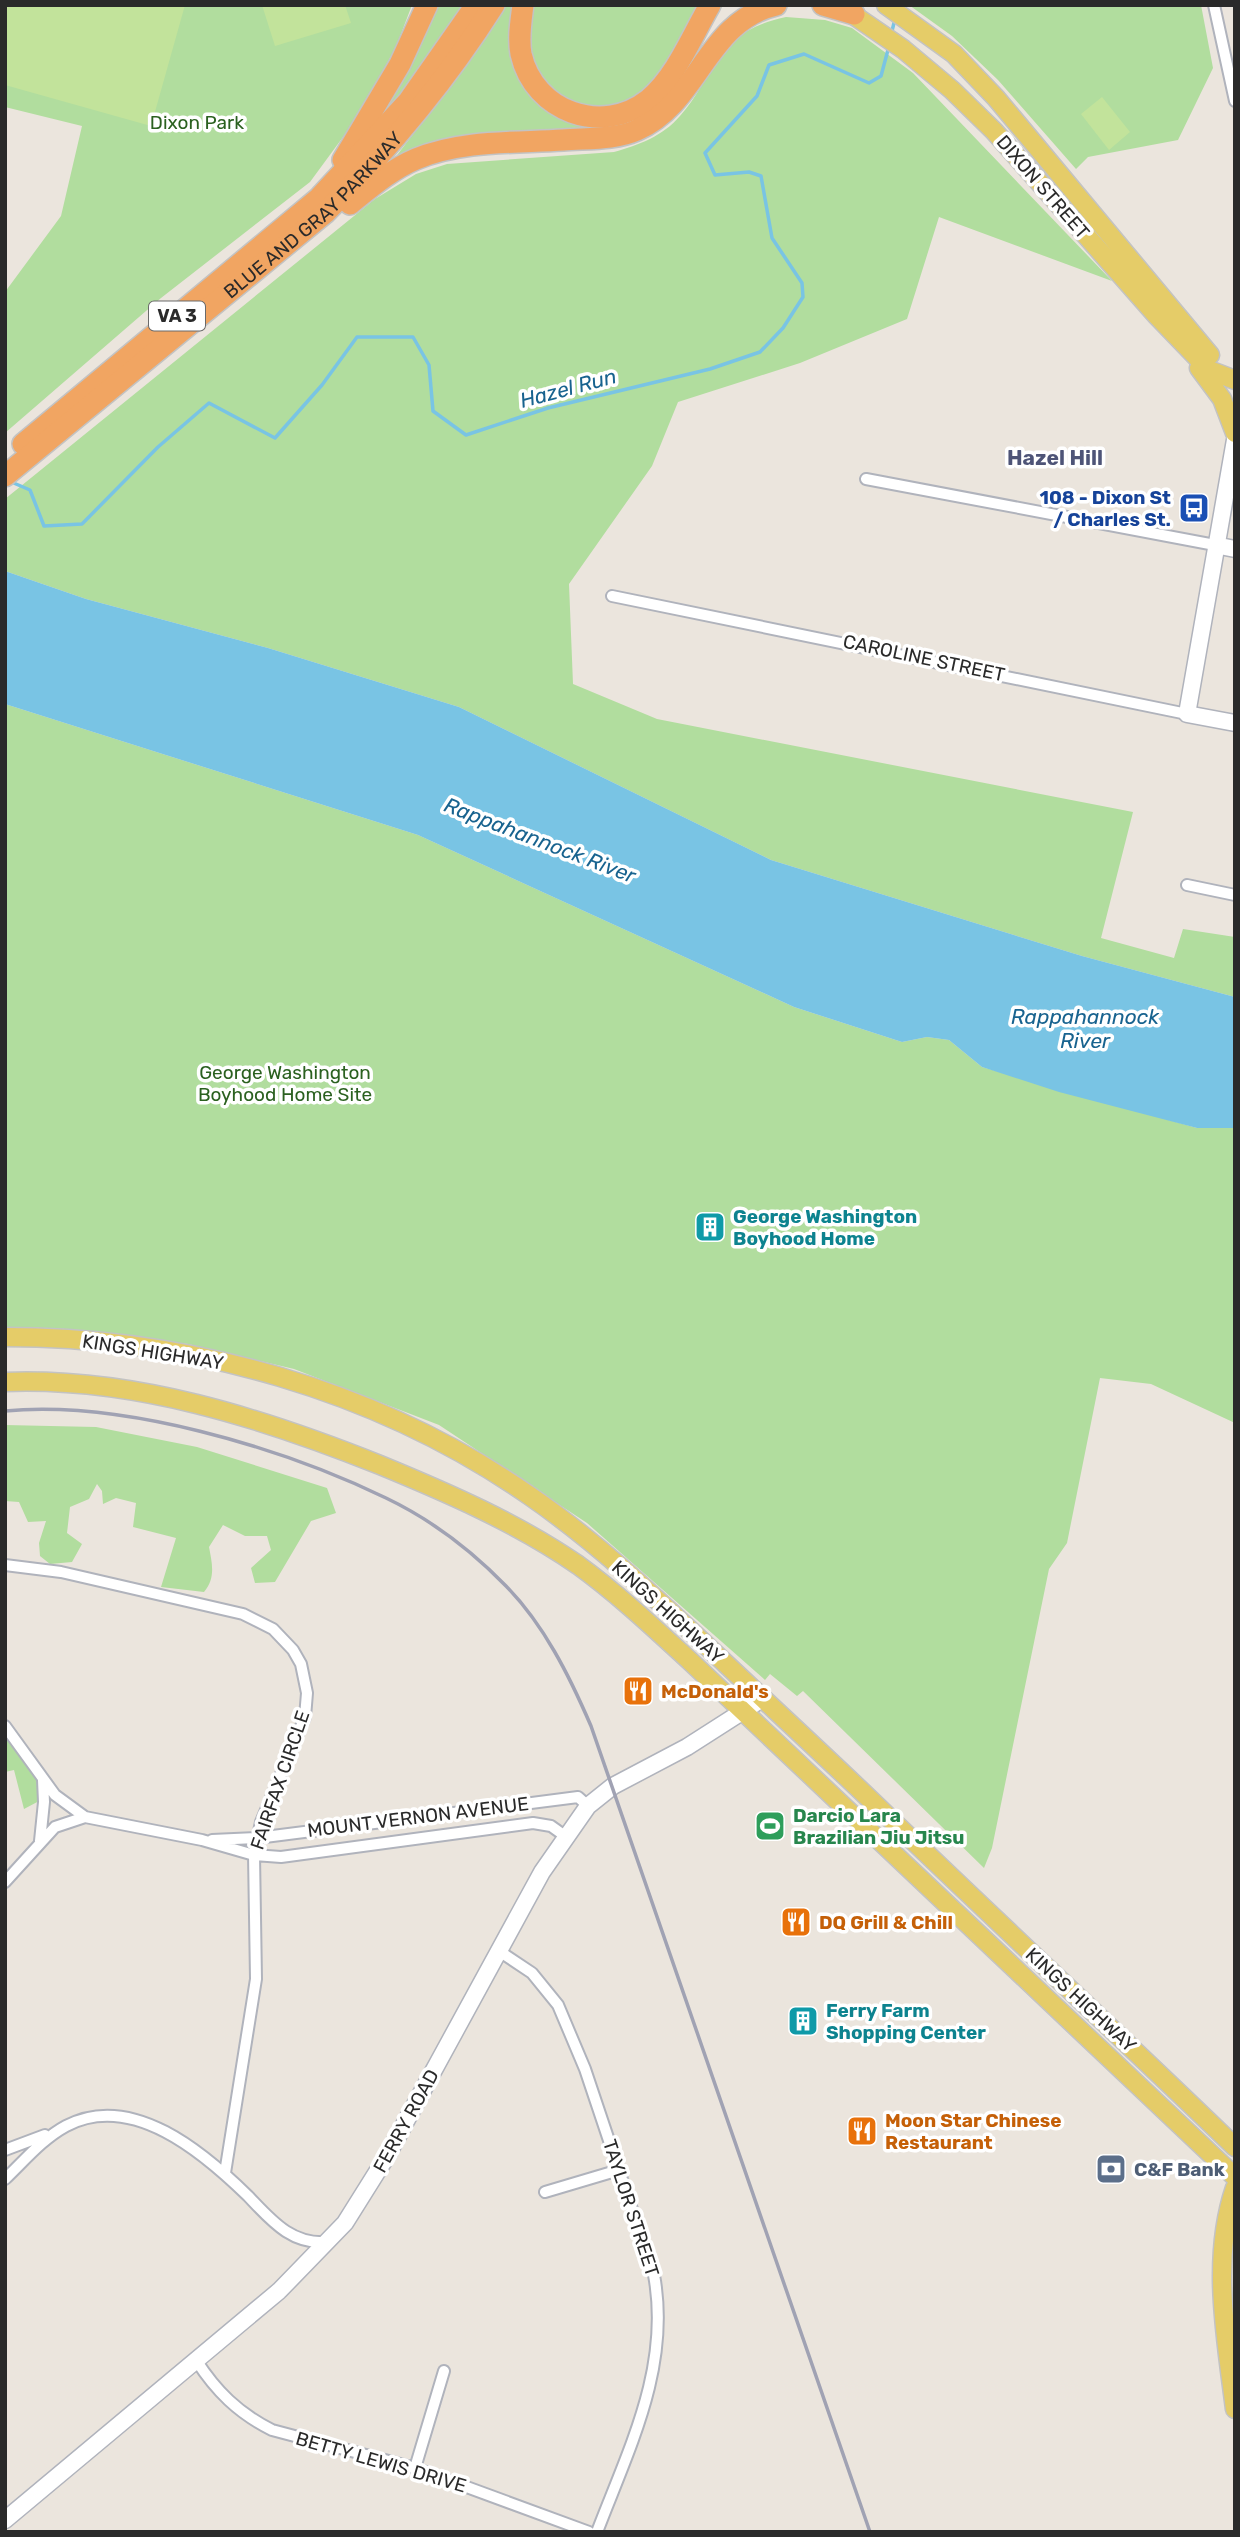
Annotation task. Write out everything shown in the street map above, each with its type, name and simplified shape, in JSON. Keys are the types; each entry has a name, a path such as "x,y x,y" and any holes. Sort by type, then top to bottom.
{"highway":[{"path":"319,198 383,97 426,5"},
{"name":"BLUE AND GRAY PARKWAY","path":"5,476 44,437 319,198 408,102 476,5"},
{"name":"BLUE AND GRAY PARKWAY","path":"5,458 44,437 263,267 325,212 397,138 455,64 494,5"},
{"path":"523,5 521,53 532,78 541,91 564,110 592,118 620,115 657,91 707,8"},
{"path":"705,61 733,5"},
{"path":"263,267 395,170 432,153 619,136 649,125 679,101 705,61 735,24 755,12 776,5"},
{"path":"823,5 847,10"}],"main road":[{"name":"DIXON STREET","path":"886,5 933,37 996,97 1199,343 1235,377"},
{"name":"DIXON STREET","path":"847,10 929,69 994,131 1157,317 1209,370 1235,377"},
{"path":"1157,317 1223,398 1235,433"},
{"path":"1187,713 1235,440"},
{"path":"1215,545 1235,549"},
{"name":"CAROLINE STREET","path":"1187,713 1235,723"},
{"name":"KINGS HIGHWAY","path":"5,1338 122,1344 230,1363 350,1401 397,1421 494,1472 565,1522 642,1585 1235,2147"},
{"name":"KINGS HIGHWAY","path":"5,1382 115,1389 217,1409 312,1438 434,1487 501,1519 578,1565 629,1606 744,1712 1235,2177"},
{"name":"FERRY ROAD","path":"5,2520 279,2291 328,2242 369,2187 565,1836 588,1806 613,1786 687,1748 762,1699"},
{"path":"1235,2188 1229,2208 1222,2285 1235,2409"}],"street":[{"path":"1214,5 1235,101"},
{"path":"866,479 1215,545"},
{"name":"CAROLINE STREET","path":"612,596 1187,713"},
{"path":"1187,886 1235,895"},
{"name":"FAIRFAX CIRCLE","path":"5,1565 61,1572 243,1614 265,1625 285,1640 297,1657 305,1678 307,1708 257,1838 254,1855 256,1979 225,2174"},
{"path":"5,1726 55,1795 85,1816"},
{"path":"40,1843 44,1820 43,1780"},
{"name":"MOUNT VERNON AVENUE","path":"202,1840 257,1838 578,1797 588,1806"},
{"path":"5,1882 55,1827 85,1816"},
{"name":"MOUNT VERNON AVENUE","path":"85,1816 202,1840 254,1855 311,1853 533,1823 551,1826 565,1836"},
{"name":"TAYLOR STREET","path":"499,1951 532,1973 558,2004 585,2069 654,2275 660,2324 654,2373 645,2408 597,2532"},
{"path":"5,2150 67,2126 115,2117 144,2123 184,2141 225,2174 283,2231 306,2241 328,2242"},
{"path":"5,2179 37,2148 67,2126"},
{"path":"545,2192 619,2170"},
{"name":"BETTY LEWIS DRIVE","path":"196,2360 222,2395 252,2420 272,2430 415,2468 589,2532"},
{"path":"415,2468 444,2371"}],"green space":[{"name":"Dixon Park","path":"5,5 412,5 396,47 357,118 310,182 161,298 5,433 5,292 61,216 82,126 5,107"},
{"path":"5,5 185,5 151,126 5,85"},
{"path":"262,5 345,5 351,23 275,46"},
{"path":"435,5 465,5 410,85 380,121 376,118"},
{"path":"506,5 519,5 537,95 631,116 716,5 723,5 668,100 621,127 452,138 412,150 394,159 465,67"},
{"path":"531,5 697,5 691,22 657,83 615,109 581,110 542,88 526,40"},
{"path":"909,5 1201,5 1213,68 1178,140 1088,157 1076,169 998,80 952,36"},
{"path":"786,17 825,20 852,28 913,73 1112,281 939,217 907,319 800,363 678,402 652,466 569,584 573,684 657,719 1133,812 1101,938 1174,958 1183,929 1235,937 1235,997 1082,956 771,860 459,707 268,648 86,599 5,571 5,499 375,199 416,174 447,164 614,152 641,143 666,129 680,116 732,43 745,32"},
{"path":"1102,97 1130,132 1109,150 1081,114"},
{"name":"George Washington Boyhood Home Site","path":"5,704 418,835 794,1007 902,1042 927,1037 949,1040 982,1067 1197,1128 1235,1128 1235,1423 1151,1384 1100,1378 1067,1543 1049,1569 992,1848 984,1868 803,1691 797,1696 770,1674 765,1680 587,1523 439,1425 294,1369 188,1344 5,1327"},
{"path":"5,1425 96,1427 197,1447 327,1488 336,1513 311,1521 275,1582 255,1583 251,1568 271,1550 267,1536 245,1536 223,1525 209,1547 212,1576 204,1592 161,1587 176,1538 133,1527 136,1503 116,1498 103,1504 102,1491 97,1484 89,1499 70,1507 67,1533 82,1544 72,1562 50,1564 40,1556 39,1543 46,1521 28,1522 19,1502 5,1501"},
{"path":"5,1732 38,1779 41,1800 24,1809 14,1770 5,1772"}],"water":[{"name":"Rappahannock River","path":"5,571 86,599 268,648 459,707 771,860 1082,956 1235,997 1235,1128 1197,1128 1059,1092 982,1067 949,1040 927,1037 902,1042 794,1007 418,835 5,704"}],"waterway":[{"name":"Hazel Run","path":"891,35 895,19"},
{"name":"Hazel Run","path":"9,481 30,490 44,526 82,524 158,447 209,403 275,438 322,385 357,337 413,337 429,365 433,411 466,435 548,408 710,369 760,352 783,328 803,297 802,283 772,238 761,176 749,172 715,175 705,153 757,96 769,65 804,54 869,83 881,76 889,46"}],"railway":[{"path":"5,1411 51,1409 149,1420 200,1431 299,1461 386,1498 418,1516 464,1548 520,1601 544,1634 574,1688 591,1726 870,2532"}],"place":[{"name":"108 - Dixon St / Charles St.","path":"1194,508"},
{"name":"George Washington Boyhood Home","path":"710,1227"},
{"name":"McDonald's","path":"638,1691"},
{"name":"Darcio Lara Brazilian Jiu Jitsu","path":"770,1826"},
{"name":"DQ Grill & Chill","path":"796,1922"},
{"name":"Ferry Farm Shopping Center","path":"803,2021"},
{"name":"Moon Star Chinese Restaurant","path":"862,2131"},
{"name":"C&F Bank","path":"1111,2169"}],"district":[{"name":"Hazel Hill","path":"1055,457"}]}
